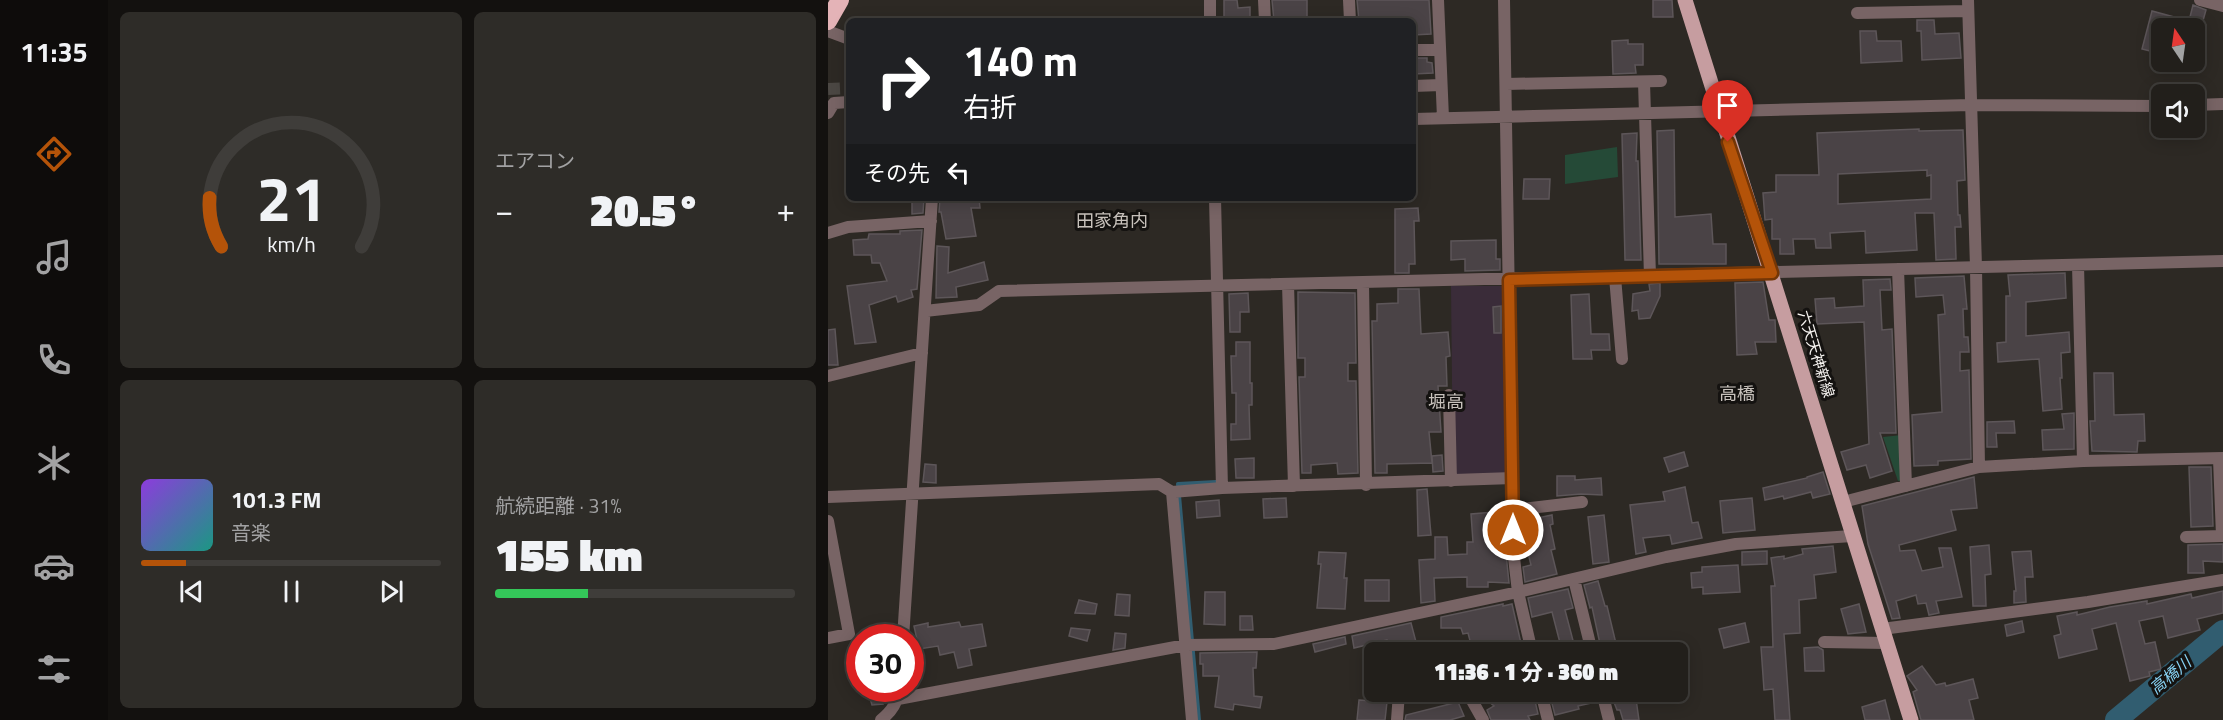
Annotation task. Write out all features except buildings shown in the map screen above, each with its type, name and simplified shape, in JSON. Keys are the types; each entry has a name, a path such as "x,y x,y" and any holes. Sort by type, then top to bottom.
{"highway":[{"path":"828,21 840,0"}],"main road":[{"name":"六天天神新線","path":"1685,0 1911,720"}],"street":[{"path":"1210,0 1210,18"},
{"path":"1264,0 1265,18"},
{"path":"1349,0 1350,18"},
{"path":"1438,0 1443,118"},
{"path":"1504,0 1513,549 1518,592 1530,642"},
{"path":"2200,0 2223,6"},
{"path":"1857,13 1968,5 1979,467"},
{"path":"828,31 846,38"},
{"path":"1416,50 1439,50"},
{"path":"1644,81 1650,276"},
{"path":"1506,84 1661,81"},
{"path":"1416,86 1441,85"},
{"path":"828,113 834,103 846,102"},
{"path":"2205,105 2223,104"},
{"path":"1416,119 1971,105 2151,106"},
{"path":"904,624 932,201"},
{"path":"1215,201 1222,488"},
{"path":"828,233 848,227 931,221"},
{"path":"925,311 979,304 999,291 2223,261"},
{"path":"2078,265 2083,461"},
{"path":"1898,269 1906,486"},
{"path":"1616,277 1622,359"},
{"path":"1364,283 1366,484"},
{"path":"1288,284 1294,486"},
{"path":"828,376 922,353"},
{"path":"1449,395 1451,481"},
{"path":"1842,502 1979,467 2083,461 2221,459 2222,536 2186,537"},
{"path":"828,497 1159,484 1172,492 1222,488 1513,478"},
{"path":"1172,492 1192,720"},
{"path":"1513,510 1582,502"},
{"path":"828,521 849,634 828,638"},
{"path":"924,690 1186,645 1274,644 1518,592 1666,557 1736,544 1852,536"},
{"path":"1574,579 1590,642"},
{"path":"1824,642 1884,636 2223,580"},
{"path":"1397,720 1399,693 1439,696 1456,692 1470,697 1483,720"},
{"path":"881,720 889,713 895,702"},
{"path":"1544,702 1548,720"},
{"path":"1604,702 1609,720"}],"shaded area":[{"path":"1451,286 1503,286 1509,475 1453,476"}],"green space":[{"path":"1617,147 1618,177 1565,184 1565,155"},
{"path":"1902,435 1904,480 1898,481 1883,437"}],"waterway":[{"path":"1199,720 1178,484 1216,482"},
{"name":"高橋川","path":"2116,720 2223,631"}],"tunnel":[{"path":"828,89 846,88"}],"district":[{"name":"田家角内","path":"1112,221"},
{"name":"高橋","path":"1737,394"},
{"name":"堀高","path":"1446,402"}],"route":[{"path":"1513,530 1509,280 1772,273 1728,142"}]}
